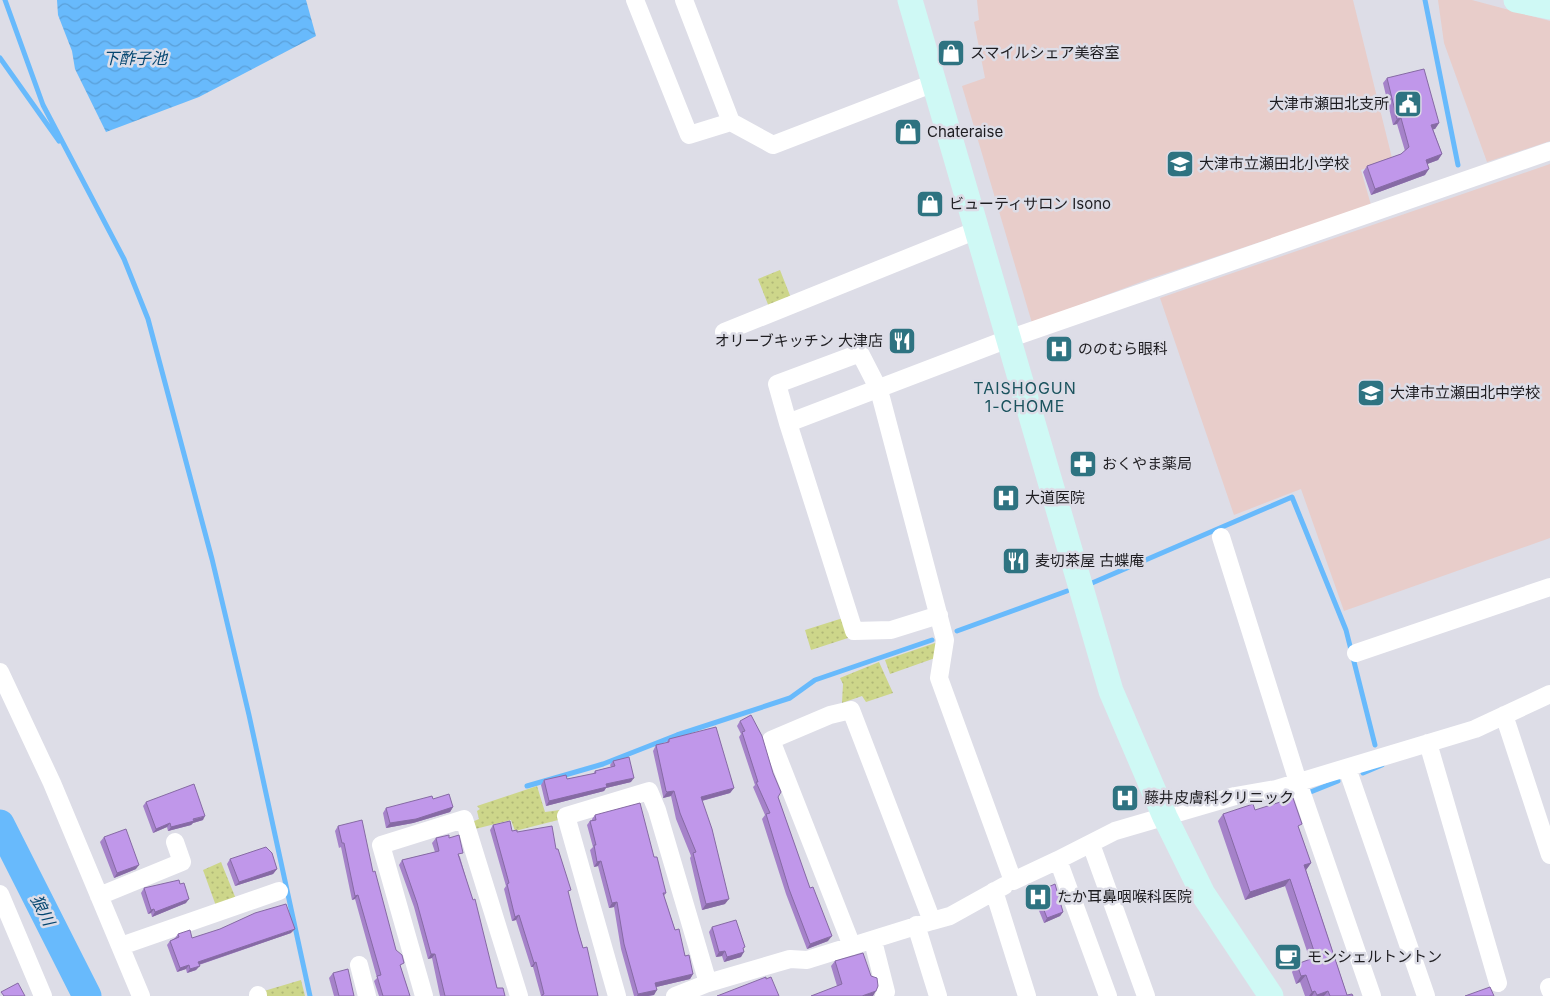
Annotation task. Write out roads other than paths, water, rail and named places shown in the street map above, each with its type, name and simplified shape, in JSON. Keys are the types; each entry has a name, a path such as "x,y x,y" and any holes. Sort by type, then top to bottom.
{"street":[{"path":"635,0 689,134 731,122"},
{"path":"684,0 731,122 774,145 934,83"},
{"path":"910,0 1111,691 1165,817 1203,894 1271,996"},
{"path":"1516,0 1550,7"},
{"path":"788,424 1008,339 1550,151"},
{"path":"724,332 977,230"},
{"path":"939,615 891,630 854,631 777,384 860,353 879,390 946,640 939,678 1013,881"},
{"path":"1221,537 1298,782 1372,996"},
{"path":"1356,653 1550,587"},
{"path":"0,672 52,783 141,996"},
{"path":"675,996 708,983 790,958 807,960 950,916 1013,881 1116,831 1235,796 1276,789 1475,729 1550,694"},
{"path":"852,946 771,740 830,715 850,710 924,923 938,996"},
{"path":"1504,715 1550,855"},
{"path":"1428,743 1498,983"},
{"path":"1347,768 1426,996"},
{"path":"616,996 566,816 649,792 657,810 708,983"},
{"path":"424,996 381,845 464,819 519,996"},
{"path":"99,896 182,862 175,842"},
{"path":"1090,844 1146,996"},
{"path":"1058,860 1108,996"},
{"path":"121,946 279,891"},
{"path":"994,892 1027,996"},
{"path":"0,894 44,996"},
{"path":"873,941 886,992 884,996"},
{"path":"359,966 367,996"}],"water":[{"name":"下酢子池","path":"57,0 306,0 316,36 199,97 106,132 75,69 72,51 58,15"}],"waterway":[{"path":"5,0 43,105 124,259 148,319 212,559 249,715 310,996"},
{"path":"1425,0 1458,165"},
{"path":"0,58 59,141"},
{"path":"1092,583 1292,497 1346,630 1375,745"},
{"path":"957,631 1067,591"},
{"path":"527,786 603,764 677,735 790,698 815,680 932,640"},
{"path":"1363,773 1382,765"},
{"path":"1309,795 1308,793 1338,781"},
{"name":"狼川","path":"0,824 87,996"}],"place":[{"name":"スマイルシェア美容室","path":"951,53"},
{"name":"大津市瀬田北支所","path":"1408,104"},
{"name":"Chateraise","path":"908,132"},
{"name":"大津市立瀬田北小学校","path":"1180,164"},
{"name":"ビューティサロン Isono","path":"930,204"},
{"name":"オリーブキッチン 大津店","path":"902,341"},
{"name":"ののむら眼科","path":"1059,349"},
{"name":"大津市立瀬田北中学校","path":"1371,393"},
{"name":"おくやま薬局","path":"1083,464"},
{"name":"大道医院","path":"1006,498"},
{"name":"麦切茶屋 古蝶庵","path":"1016,561"},
{"name":"藤井皮膚科クリニック","path":"1125,798"},
{"name":"たか耳鼻咽喉科医院","path":"1038,897"},
{"name":"モンシェルトントン","path":"1288,957"}],"district":[{"name":"TAISHOGUN 1-CHOME","path":"1025,397"}]}
